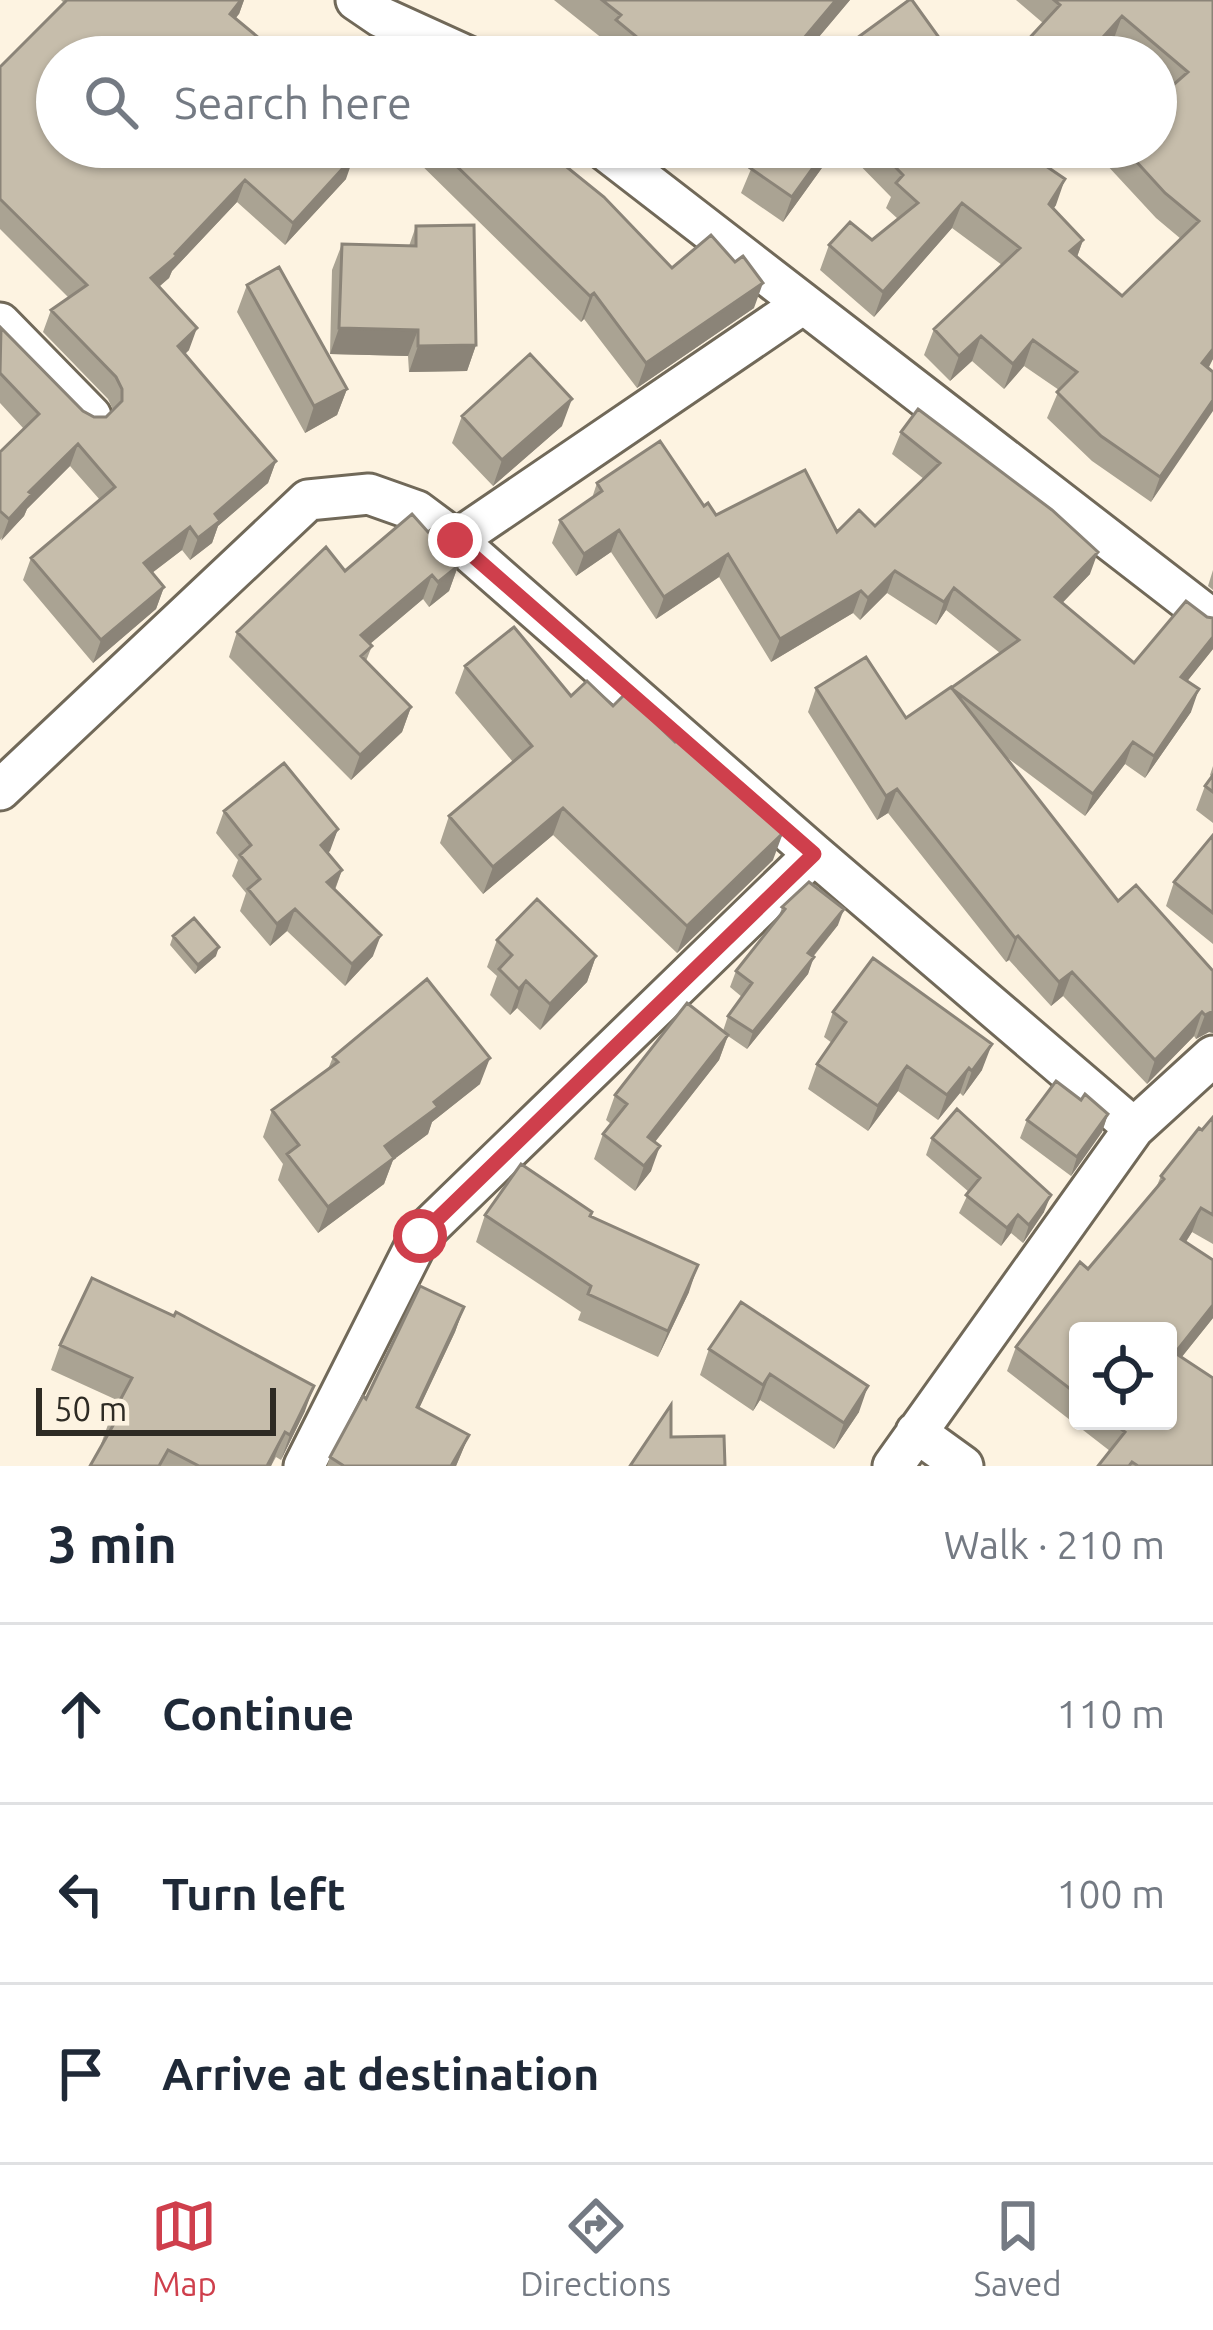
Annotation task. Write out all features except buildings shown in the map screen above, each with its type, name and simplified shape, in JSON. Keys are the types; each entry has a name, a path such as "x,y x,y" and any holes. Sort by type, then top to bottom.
{"street":[{"path":"356,0 423,36"},
{"path":"628,168 1213,620"},
{"path":"455,540 803,304"},
{"path":"0,323 91,416"},
{"path":"0,790 308,500 369,494 417,511 455,540 1134,1128"},
{"path":"304,1466 420,1236 814,854"},
{"path":"893,1466 1134,1128 1213,1056"},
{"path":"916,1432 963,1466"}],"route":[{"path":"420,1236 814,854 455,540"}]}
